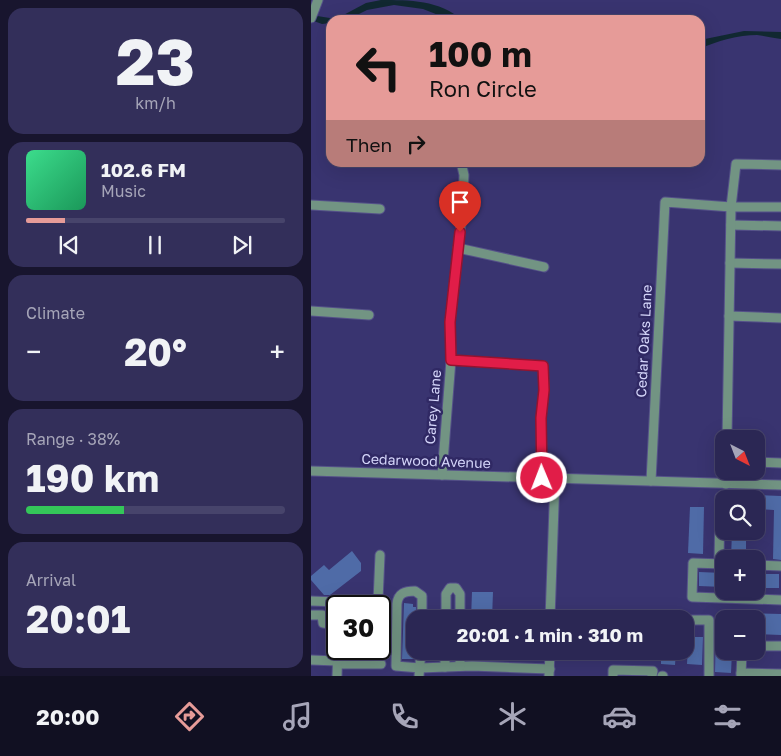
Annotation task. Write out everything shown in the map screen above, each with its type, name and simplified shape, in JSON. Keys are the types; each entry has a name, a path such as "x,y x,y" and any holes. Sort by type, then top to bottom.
{"street":[{"path":"311,18 317,3"},
{"path":"727,430 731,208 736,164 781,165"},
{"name":"Carey Lane","path":"442,475 451,360 450,322 465,175 463,167"},
{"name":"Cedar Oaks Lane","path":"651,481 665,202 731,208"},
{"path":"311,205 380,210"},
{"path":"731,208 781,207"},
{"path":"731,224 781,226"},
{"path":"458,248 544,267"},
{"path":"730,263 781,264"},
{"path":"311,311 369,315"},
{"path":"729,316 781,318"},
{"path":"451,360 543,366 544,390 541,418 542,478"},
{"path":"765,462 781,463"},
{"name":"Cedarwood Avenue","path":"311,470 781,485"},
{"path":"550,610 555,478"},
{"path":"378,595 380,555"},
{"path":"715,564 693,564 692,597 715,598"},
{"path":"765,565 781,566"},
{"path":"446,610 447,591 450,588 456,588 461,594 460,610"},
{"path":"422,610 422,596 415,591 403,593 399,596 397,604 396,666 419,672 460,666 472,671 549,672"},
{"path":"765,599 781,600"},
{"path":"311,601 326,603"},
{"path":"311,615 322,615 323,623 326,623"},
{"path":"694,620 709,620 709,676"},
{"path":"765,646 781,646"},
{"path":"311,660 337,663 381,664"},
{"path":"337,660 337,676"},
{"path":"445,660 445,667"},
{"path":"460,660 460,666"},
{"path":"742,660 741,674 781,674"},
{"path":"613,676 613,670 653,671 652,676"}],"water":[{"path":"381,0 424,2 444,8 456,15 438,15 423,9 394,5 367,10 357,15 344,15 366,3"},
{"path":"311,15 326,17 326,24 311,20"},
{"path":"744,31 781,32 781,39 757,35 743,36 705,46 705,39"}],"building":[{"path":"765,495 781,496 781,560 773,559 774,510 765,510"},
{"path":"690,507 704,507 703,554 688,553"},
{"path":"732,540 746,540 746,550 731,550"},
{"path":"352,551 361,563 361,571 330,595 324,595 311,580 311,576 324,565 329,570"},
{"path":"699,572 715,573 715,587 699,586"},
{"path":"765,574 779,574 779,588 765,588"},
{"path":"472,592 493,592 492,610 471,610"},
{"path":"404,603 413,604 416,610 406,610 406,659 402,659"},
{"path":"765,613 781,614 781,635 765,634"},
{"path":"694,637 703,637 702,665 687,664 687,660 694,660"},
{"path":"661,660 675,660 675,665 661,664"},
{"path":"715,660 732,660 731,673 715,672"}],"route":[{"path":"460,232 450,322 451,360 543,366 544,390 541,418 542,478"}]}
